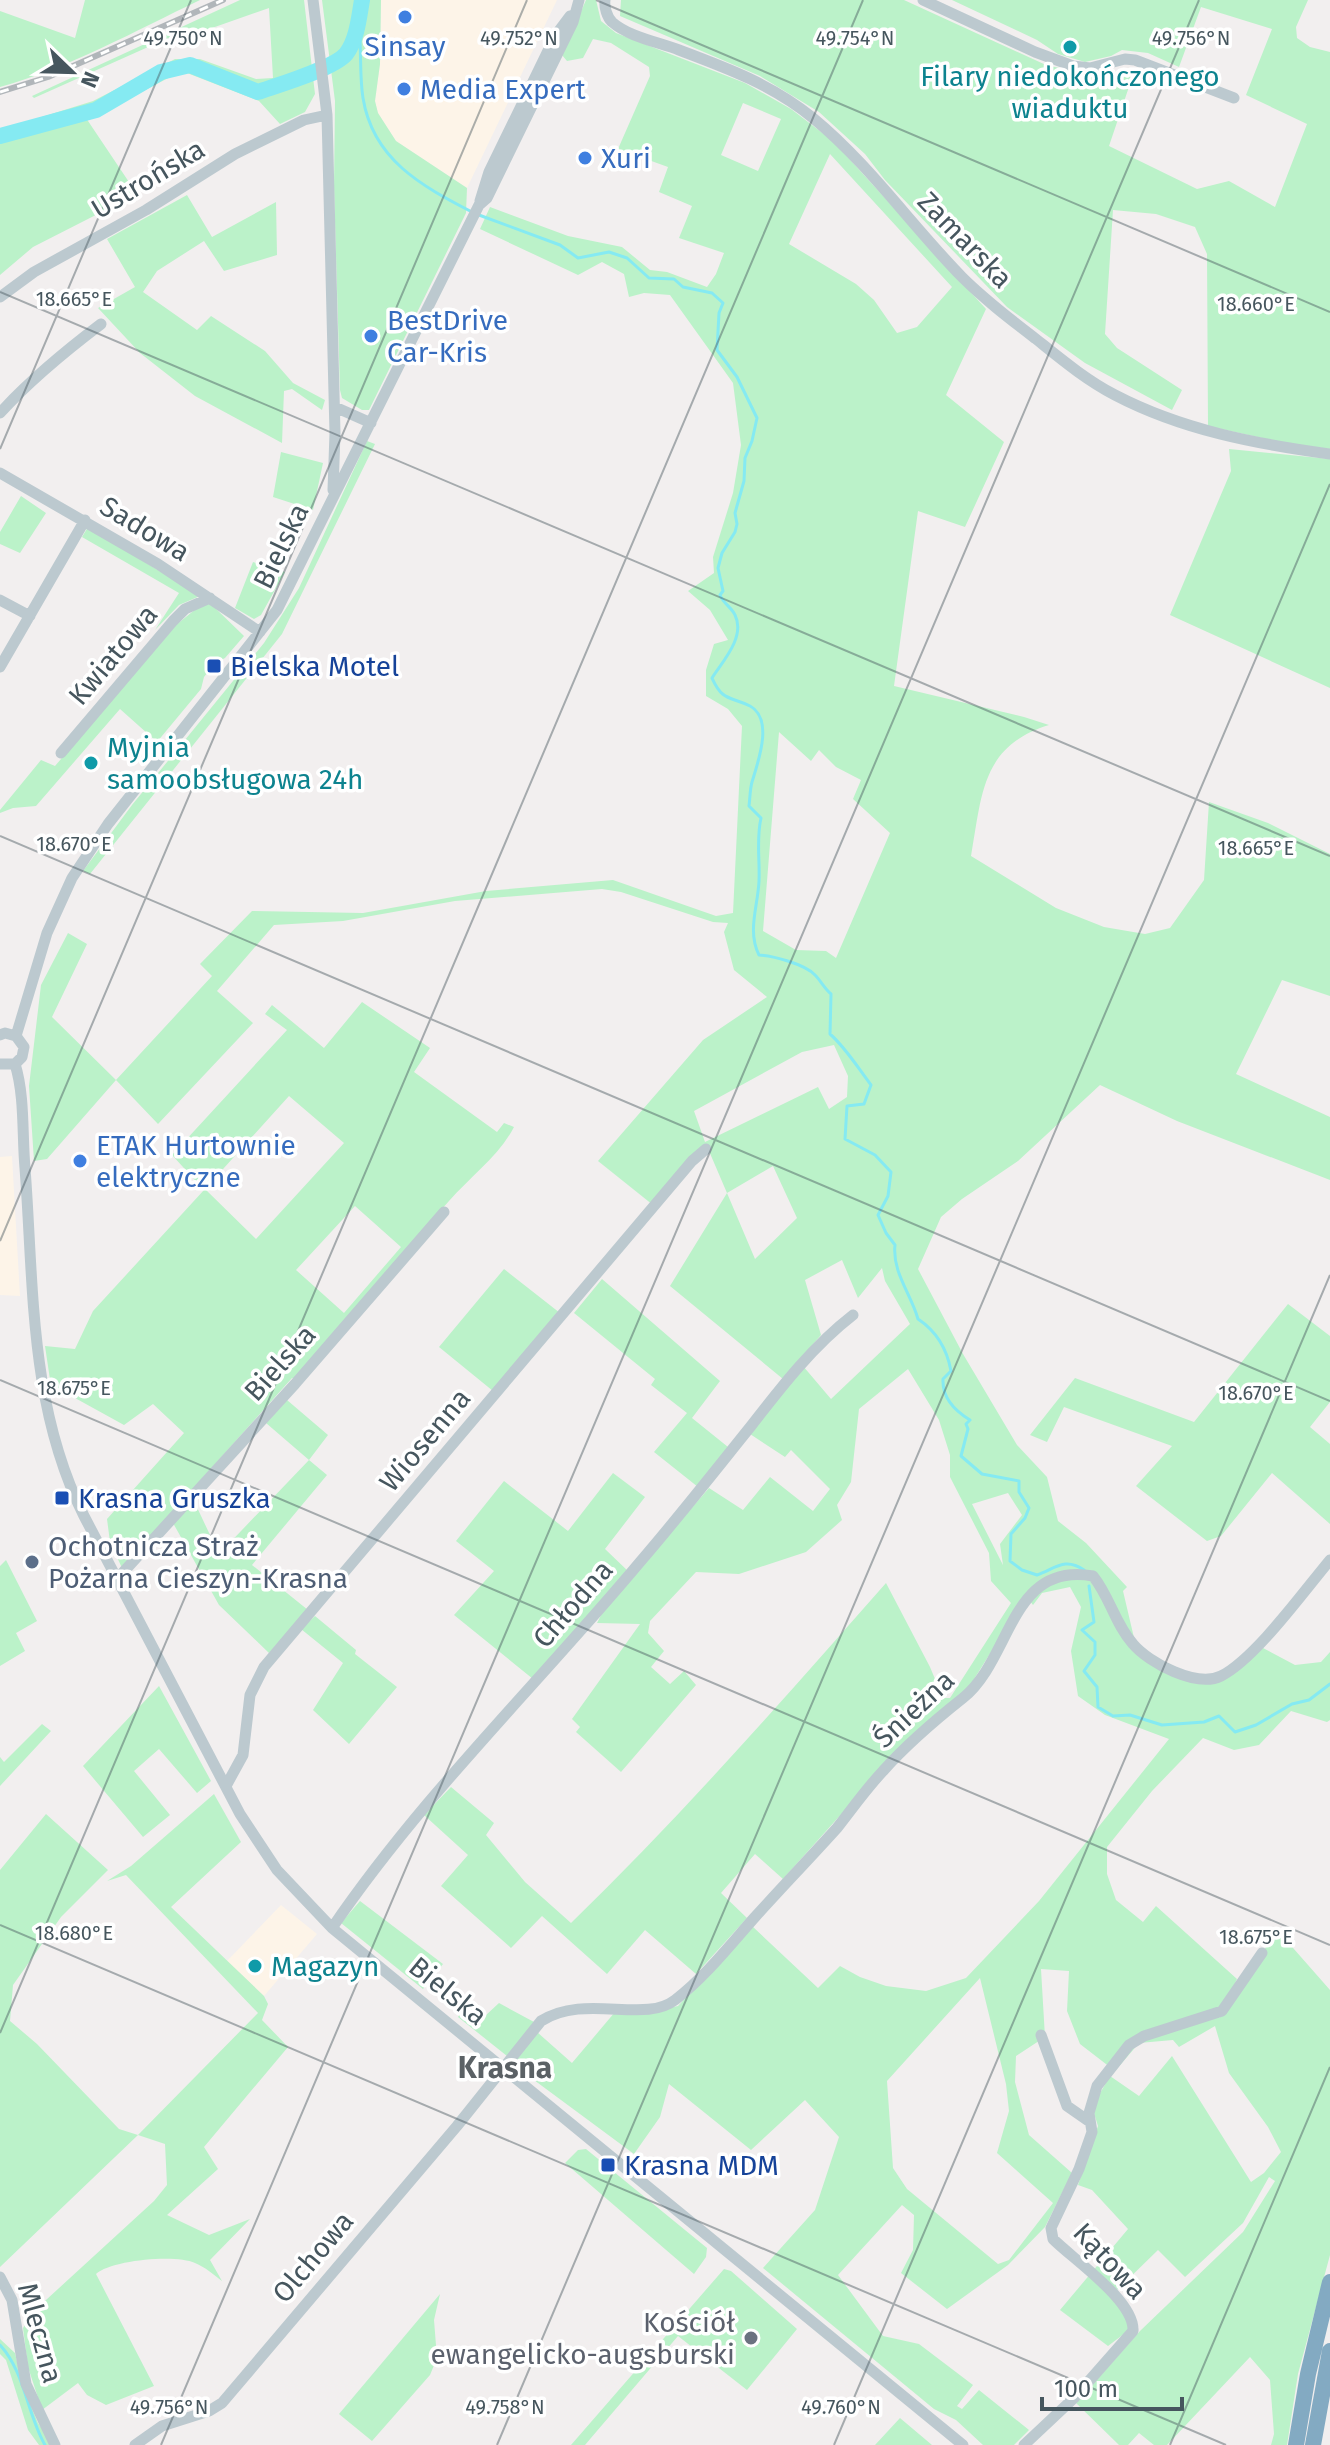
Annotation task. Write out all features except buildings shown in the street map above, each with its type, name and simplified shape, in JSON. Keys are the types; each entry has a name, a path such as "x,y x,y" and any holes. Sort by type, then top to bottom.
{"highway":[{"path":"1296,2445 1308,2374 1330,2282"},
{"path":"1313,2445 1330,2351"}],"street":[{"name":"Bielska","path":"313,0 327,115 335,407 333,495 291,584 260,632 84,857 59,901 47,933 16,1036 24,1052 15,1064 38,1368 47,1415 67,1481 240,1814 277,1870 332,1928 963,2445"},
{"path":"333,495 472,221 489,172 555,36 574,12 579,0"},
{"name":"Zamarska","path":"605,0 604,6 610,20 628,31 742,74 782,93 843,143 961,276 992,306 1092,381 1134,404 1185,424 1232,438 1330,454"},
{"path":"923,0 1057,61 1090,68 1125,59 1135,60 1234,98"},
{"path":"479,205 487,198 573,22 574,12"},
{"name":"Ustrońska","path":"0,297 34,272 146,210 235,154 297,123 327,115"},
{"path":"509,150 515,119"},
{"path":"0,413 54,359 101,324"},
{"path":"335,407 371,423"},
{"name":"Sadowa","path":"0,473 85,520 260,632"},
{"path":"0,667 85,520"},
{"name":"Kwiatowa","path":"61,753 173,621 185,609 210,598"},
{"path":"0,600 30,616"},
{"path":"0,1035 16,1036"},
{"path":"0,1064 15,1064"},
{"name":"Wiosenna","path":"226,1786 243,1755 250,1695 264,1667 692,1161 706,1149"},
{"name":"Bielska","path":"117,1579 295,1384 444,1212"},
{"name":"Chłodna","path":"332,1928 368,1874 588,1624 787,1380 830,1332 853,1315"},
{"name":"Śnieżna","path":"504,2067 541,2021 555,2012 593,2007 633,2010 673,2002 730,1945 902,1751 937,1717 971,1691 1037,1587 1068,1573 1093,1576 1124,1633 1136,1648 1170,1671 1207,1679 1220,1677 1256,1646 1330,1560"},
{"name":"Kątowa","path":"1024,2445 1074,2398 1133,2331 1133,2321 1125,2308 1053,2239 1051,2228 1079,2169 1092,2132 1091,2101 1097,2086 1129,2045 1144,2036 1222,2011 1262,1953"},
{"path":"1041,2035 1067,2106 1090,2122"},
{"name":"Olchowa","path":"135,2445 162,2426 209,2411 222,2403 504,2067"},
{"name":"Mleczna","path":"0,2277 12,2300 26,2384 55,2445"}],"shaded area":[{"path":"381,0 557,0 467,188 396,141 378,113 375,101 380,64"},
{"path":"12,1156 20,1296 0,1295 0,1157"},
{"path":"281,1905 317,1934 264,1996 227,1961"}],"green space":[{"path":"85,0 200,0 76,59 0,87 0,11 75,38"},
{"path":"240,0 304,0 315,94 305,112 280,124 259,101 187,73 172,76 98,115 86,118 137,194 33,247 0,275 0,130 93,101 175,59 200,59 256,79 273,78 269,8 178,40 175,35 34,98 32,96"},
{"path":"322,0 381,0 380,64 375,101 378,113 396,141 467,188 466,213 369,410 362,410 342,398 340,390 334,187 335,101"},
{"path":"586,0 596,0 601,21 616,33 745,83 791,109 833,141 986,309 946,395 1004,442 965,527 918,511 894,686 1049,725 1027,734 997,760 983,793 971,856 1056,908 1104,927 1145,934 1170,928 1204,880 1209,802 1268,823 1330,854 1330,996 1282,980 1236,1074 1330,1117 1330,1180 1177,1121 1100,1085 1018,1161 941,1217 918,1269 963,1354 1017,1445 1047,1477 1058,1521 1086,1543 1127,1587 1123,1591 1135,1642 1163,1672 1216,1683 1263,1648 1295,1665 1321,1662 1330,1652 1330,1720 1327,1722 1291,1711 1259,1745 1234,1750 1203,1738 1152,1791 1107,1847 1107,1874 1116,1900 1143,1922 1156,1906 1237,1979 1219,2018 1279,1932 1330,1990 1330,2255 1298,2374 1287,2445 1271,2445 1274,2434 1270,2380 1250,2357 1167,2445 1154,2445 1139,2433 1128,2445 1119,2445 1076,2403 1140,2331 1243,2232 1275,2181 1269,2177 1243,2223 1185,2277 1158,2250 1116,2291 1137,2324 1108,2346 1060,2310 1128,2229 1092,2190 1078,2185 1098,2126 1093,2110 1110,2076 1139,2096 1172,2056 1251,2182 1264,2173 1281,2152 1268,2127 1229,2073 1215,2026 1179,2047 1173,2040 1139,2043 1115,2071 1080,2044 1067,2011 1069,1971 1041,1969 1045,2037 1016,2056 1015,2082 1029,2135 1072,2173 1045,2227 1008,2265 947,2309 901,2273 913,2250 914,2215 902,2205 838,2275 883,2336 919,2344 973,2385 957,2406 962,2409 979,2390 1029,2430 1014,2445 983,2445 956,2420 934,2409 763,2268 815,2210 839,2137 805,2100 751,2150 669,2084 660,2117 634,2154 511,2063 537,2032 572,2063 615,2012 646,2013 678,2006 752,1926 818,1988 840,1966 886,1986 926,1991 966,1978 1039,1901 1169,1739 1105,1715 1078,1696 1071,1651 1081,1607 1070,1587 1042,1593 1033,1605 1026,1596 966,1692 915,1732 783,1879 755,1854 721,1893 747,1918 696,1974 645,1930 607,1974 542,1916 511,1948 441,1886 468,1855 424,1815 451,1787 494,1823 486,1835 525,1882 571,1923 693,1799 886,1583 943,1698 950,1698 1011,1603 991,1581 989,1553 950,1477 950,1455 939,1420 908,1369 859,1409 851,1482 837,1505 842,1520 806,1552 739,1574 696,1572 650,1621 648,1633 664,1651 651,1667 670,1684 684,1671 696,1685 621,1772 576,1732 580,1727 572,1719 640,1624 597,1623 604,1609 709,1488 743,1510 770,1477 813,1511 830,1489 791,1450 785,1457 750,1434 803,1366 831,1399 910,1324 885,1281 882,1268 858,1298 842,1260 805,1280 821,1335 783,1379 670,1286 727,1193 706,1144 653,1205 598,1161 703,1040 767,997 734,970 724,932 728,923 713,922 621,892 602,889 455,901 343,921 274,925 217,991 253,1023 158,1124 116,1080 212,976 200,964 252,911 363,913 486,891 613,880 716,916 733,913 742,726 728,709 706,696 706,670 714,644 728,640 710,610 688,591 714,573 713,557 733,493 741,445 733,383 670,295 644,293 629,297 624,274 602,262 578,275 480,229 490,207 568,236 622,247 650,270 667,272 707,287 716,274 724,253 679,238 692,206 659,192 668,167 618,149 650,76 649,67 611,43 593,39 583,58 567,61 562,55","holes":["743,103 781,119 758,171 721,155","830,154 952,287 917,327 897,333 874,300 856,284 789,244","779,732 811,761 819,750 836,767 861,780 853,799 890,833 836,958 826,951 796,950 763,931","834,1045 848,1076 847,1097 829,1109 818,1087 705,1142 694,1111 802,1052","773,1166 797,1218 755,1259 727,1193","1008,1493 1022,1515 1000,1544 1003,1565 972,1504","980,1978 1006,2084 1009,2111 997,2153 1053,2203 1009,2260 998,2264 907,2189 893,2168 887,2081"]},
{"path":"621,0 904,0 1046,65 1091,75 1135,69 1109,146 1197,189 1229,181 1275,207 1307,124 1246,95 1272,29 1201,7 1179,67 1148,53 1122,50 1085,62 1058,54 1037,40 952,0 1308,0 1296,27 1297,38 1310,47 1330,52 1330,449 1284,443 1208,426 1207,254 1195,227 1156,214 1113,210 1105,334 1117,348 1182,390 1172,410 1085,363 1007,307 885,180 865,154 819,112 760,76 620,16"},
{"path":"187,195 212,237 276,202 277,255 224,271 204,241 157,271 143,292 197,330 211,316 265,351 293,383 325,400 322,410 292,389 284,391 282,443 195,396 140,353 98,308 135,287 107,239"},
{"path":"367,441 375,444 282,634 90,874 83,871 132,805 264,643 299,588"},
{"path":"1229,449 1330,459 1330,688 1170,615 1231,471"},
{"path":"281,452 323,463 313,510 273,497"},
{"path":"21,496 46,513 20,553 0,544 0,532"},
{"path":"88,527 200,596 179,605 155,630 179,593 82,537"},
{"path":"253,562 285,572 261,615 254,619 235,608"},
{"path":"210,603 244,636 225,658 215,663 204,677 201,689 157,742 120,709 36,806 13,808 0,813 41,760 55,766 176,625 197,608"},
{"path":"68,933 87,944 52,1017 116,1080 47,1159 34,1161 29,1086 41,985"},
{"path":"362,1002 430,1048 414,1072 497,1132 504,1123 514,1127 493,1157 449,1201 295,1379 292,1378 122,1568 110,1542 107,1519 184,1433 153,1404 124,1425 75,1398 52,1393 45,1346 75,1349 93,1311 204,1190 172,1155 287,1030 265,1014 272,1005 324,1048","holes":["289,1096 344,1143 256,1239 205,1189","355,1206 401,1247 344,1313 296,1270"]},
{"path":"504,1269 560,1313 493,1391 439,1347"},
{"path":"602,1279 720,1381 692,1418 728,1447 698,1487 654,1452 687,1413 651,1385 655,1379 574,1313"},
{"path":"1288,1304 1330,1336 1330,1402 1310,1427 1330,1444 1330,1524 1272,1473 1221,1536 1207,1541 1136,1486 1172,1446 1064,1407 1047,1442 1030,1435 1075,1378 1194,1422"},
{"path":"287,1400 328,1435 309,1460 266,1423"},
{"path":"309,1460 327,1475 252,1565 308,1610 269,1653 219,1605 173,1523 194,1501 219,1554"},
{"path":"613,1473 645,1497 605,1549 629,1572 533,1679 454,1615 494,1571 456,1541 504,1481 568,1531"},
{"path":"6,1560 37,1621 16,1633 25,1651 0,1666 0,1566"},
{"path":"315,1616 356,1650 355,1654 397,1687 349,1744 313,1710 343,1663 301,1629"},
{"path":"159,1686 211,1781 197,1793 159,1749 134,1771 170,1815 143,1837 83,1766"},
{"path":"42,1724 51,1731 0,1786 0,1757 4,1762"},
{"path":"214,1794 241,1842 171,1907 264,1996 268,2004 262,2020 288,2047 204,2147 218,2169 167,2215 209,2235 250,2219 210,2260 222,2281 199,2265 174,2259 129,2262 96,2274 154,2386 106,2405 87,2395 78,2383 42,2410 28,2367 23,2328 34,2311 154,2201 167,2185 165,2144 138,2135 258,2013 126,1875 107,1881 131,1866"},
{"path":"46,1814 108,1870 61,1917 13,1985 10,2021 37,2044 119,2129 138,2135 0,2267 0,1870"},
{"path":"360,1901 443,1964 423,1989 341,1923"},
{"path":"466,2002 485,2016 499,2003 534,2022 507,2056 458,2017"},
{"path":"586,2149 707,2248 706,2257 694,2274 565,2163 578,2150"},
{"path":"724,2269 731,2271 797,2329 747,2390 678,2336 585,2445 571,2445"},
{"path":"440,2294 434,2320 437,2358 430,2375 372,2441 339,2414"},
{"path":"0,2339 15,2353 23,2387 38,2423 53,2445 39,2445 28,2430 6,2360 0,2354"},
{"path":"900,2418 932,2445 875,2445"}],"waterway":[{"path":"0,136 96,110 161,72 190,65 258,92 305,76 346,54 355,35 362,0"},
{"path":"356,33 360,41 363,98 377,138 402,168 418,181 472,212"},
{"path":"479,215 560,245 578,258 609,252 627,258 649,278 674,279 683,287 712,293 723,303 719,313 717,350 737,377 757,418 745,458 744,481 735,513 735,532 722,553 718,568 723,591 720,595 735,615 737,632 731,649 712,678 724,695 757,712 763,730 749,806 761,818 759,881 753,928 756,946 759,955 804,967 817,977 831,994 830,1034 871,1085 864,1104 847,1106 845,1139 875,1155 891,1172 888,1196 878,1215 895,1245 899,1274 918,1319 940,1341 947,1355 951,1371 943,1379 947,1398 970,1420 966,1424 968,1429 961,1456 982,1474 1019,1481 1019,1492 1029,1508 1025,1518 1011,1534 1010,1561 1022,1570 1037,1575 1066,1564 1084,1570"},
{"path":"1089,1586 1094,1622 1082,1630 1095,1642 1095,1655 1084,1671 1097,1687 1098,1707 1113,1716 1130,1715 1162,1725 1204,1722 1219,1716 1235,1732 1256,1725 1292,1704 1309,1700 1330,1684"},
{"path":"0,2345 15,2368 45,2445"}],"railway":[{"path":"0,92 48,77 223,0"}],"place":[{"name":"Sinsay","path":"405,17"},
{"name":"Filary niedokończonego wiaduktu","path":"1070,47"},
{"name":"Media Expert","path":"404,89"},
{"name":"Xuri","path":"585,158"},
{"name":"BestDrive Car-Kris","path":"371,336"},
{"name":"Bielska Motel","path":"214,666"},
{"name":"Myjnia samoobsługowa 24h","path":"91,763"},
{"name":"ETAK Hurtownie elektryczne","path":"80,1161"},
{"name":"Krasna Gruszka","path":"62,1498"},
{"name":"Ochotnicza Straż Pożarna Cieszyn-Krasna","path":"32,1562"},
{"name":"Magazyn","path":"255,1966"},
{"name":"Krasna MDM","path":"608,2165"},
{"name":"Kościół ewangelicko-augsburski","path":"751,2338"}],"district":[{"name":"Krasna","path":"505,2068"}]}
